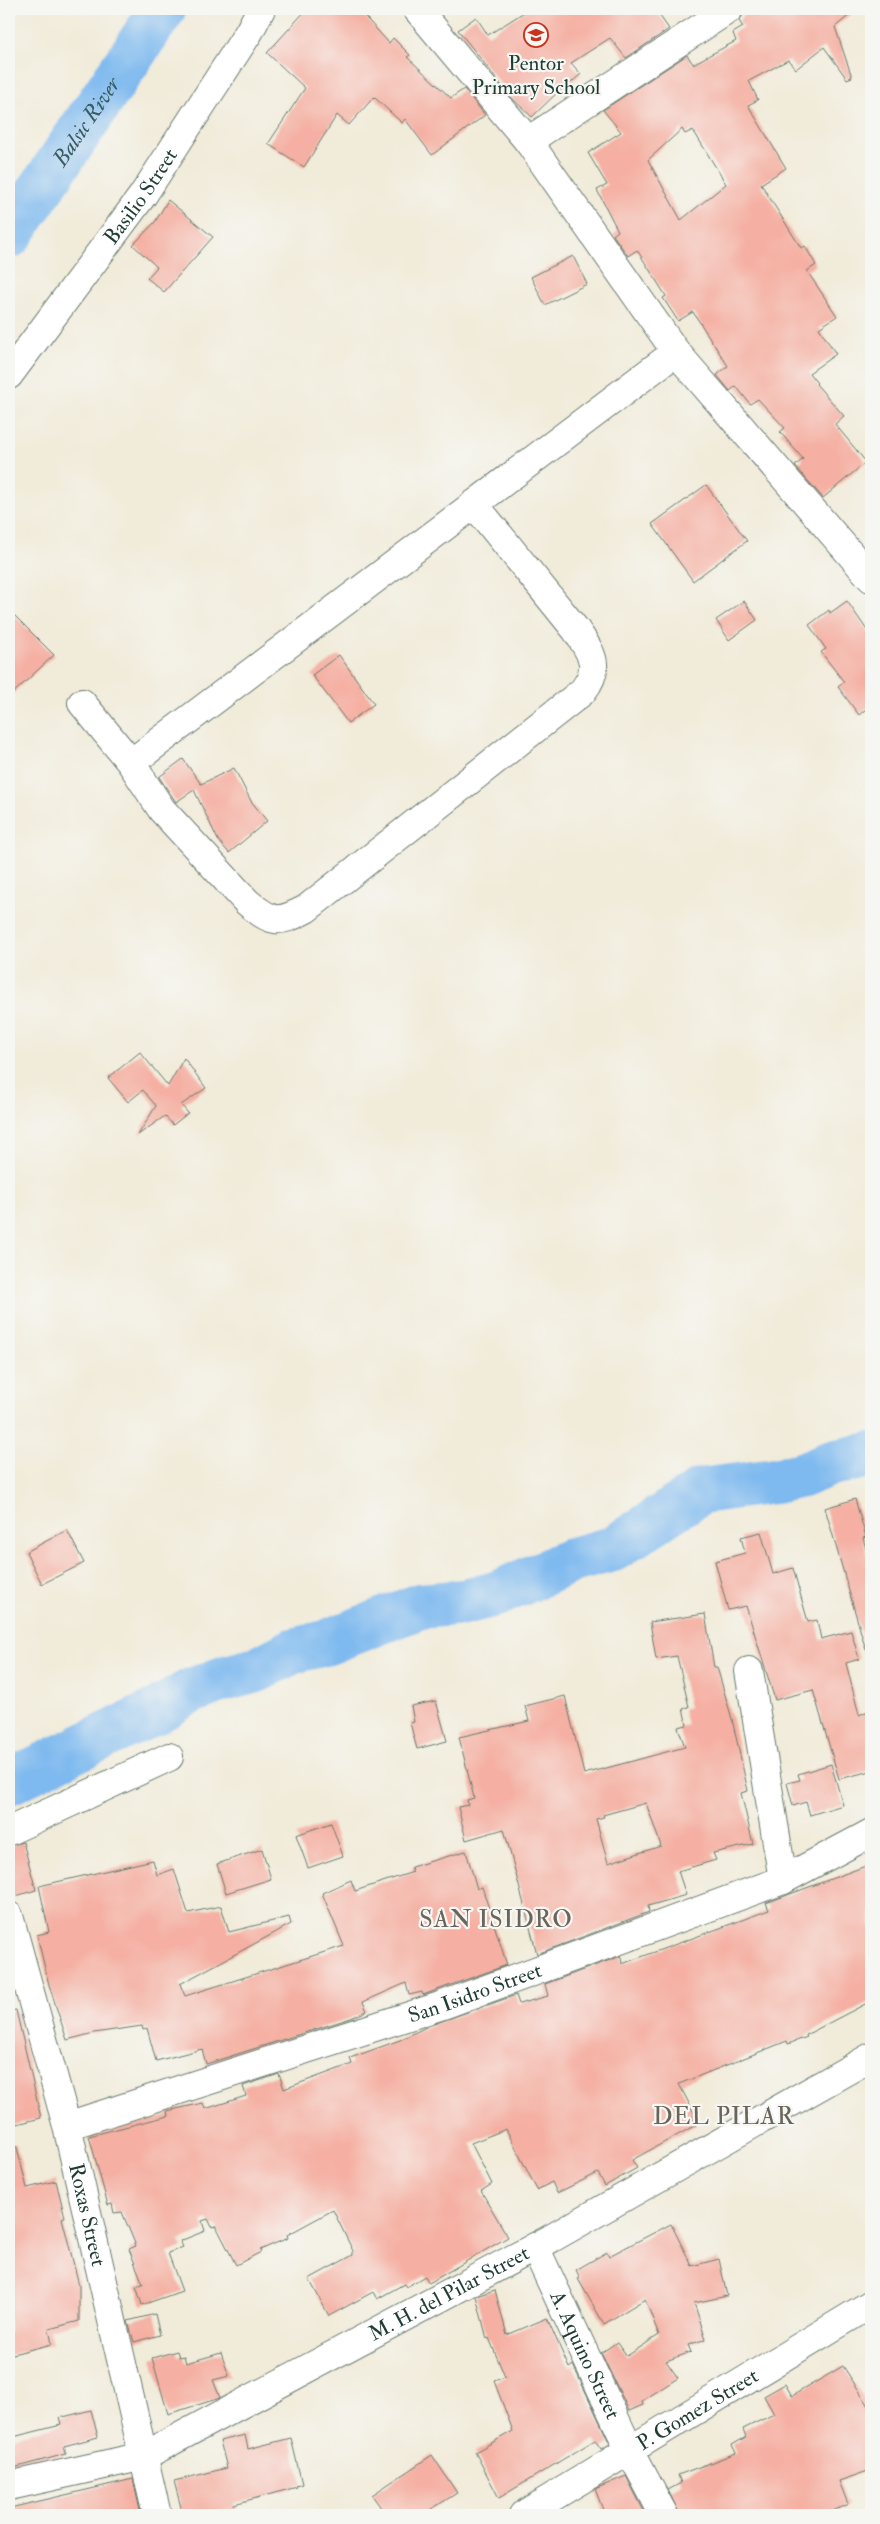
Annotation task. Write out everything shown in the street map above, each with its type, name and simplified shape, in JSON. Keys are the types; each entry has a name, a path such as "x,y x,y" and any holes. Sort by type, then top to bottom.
{"street":[{"name":"Basilio Street","path":"9,375 143,195 249,32 261,9"},
{"path":"417,9 528,141 676,352 871,578"},
{"path":"528,141 716,13"},
{"path":"131,763 676,352"},
{"path":"82,703 131,763 162,810 247,902 262,914 276,921 287,920 306,909 582,692 592,680 594,666 590,650 474,504"},
{"path":"749,1671 783,1880"},
{"path":"9,1831 169,1757"},
{"name":"San Isidro Street","path":"66,2126 440,2006 783,1880 871,1833"},
{"name":"Roxas Street","path":"9,1916 66,2126 157,2515"},
{"name":"M. H. del Pilar Street","path":"9,2486 144,2456 535,2247 871,2057"},
{"name":"A. Aquino Street","path":"535,2247 630,2451 664,2515"},
{"name":"P. Gomez Street","path":"523,2515 871,2304"}],"building":[{"path":"307,9 358,9 389,43 393,38 410,55 407,57 451,98 464,89 485,115 432,155 405,119 402,123 374,97 349,125 337,115 304,167 268,144 305,88 267,53"},
{"path":"529,9 655,9 669,29 626,58 610,38 571,63 581,74 565,88 563,87 532,117 510,96 458,30 476,17 488,35"},
{"path":"751,9 857,9 835,27 852,77 847,79 824,47 796,69 788,60 749,81 758,100 748,105 786,168 761,184 801,248 805,246 816,265 807,271 837,316 819,328 836,354 809,373 816,384 844,416 835,424 866,462 823,498 795,466 803,459 780,432 785,428 758,399 750,404 736,386 730,391 717,375 728,366 693,312 678,321 663,298 666,296 637,250 628,256 613,235 618,231 597,190 607,185 588,153 621,132 603,110 687,55 693,64 736,41 733,33 743,27 739,21 744,13","holes":["682,129 685,134 693,130 726,184 681,220 648,160"]},
{"path":"168,200 213,237 164,292 147,278 157,267 133,245 155,222"},
{"path":"573,256 587,284 545,305 531,277"},
{"path":"706,485 747,541 693,581 652,524"},
{"path":"744,601 757,620 729,640 716,620"},
{"path":"847,601 871,636 871,705 859,715 838,687 844,682 821,652 826,649 809,625 829,610 830,613"},
{"path":"9,610 54,655 9,697"},
{"path":"339,655 374,704 348,723 312,675"},
{"path":"183,759 201,784 234,768 251,801 267,821 229,853 218,840 194,790 176,802 159,777"},
{"path":"140,1052 168,1086 184,1058 206,1088 181,1105 188,1113 173,1125 165,1116 138,1135 156,1106 143,1090 128,1102 108,1078"},
{"path":"855,1499 866,1537 863,1538 871,1567 871,1650 866,1650 825,1508"},
{"path":"67,1530 84,1563 42,1584 26,1552"},
{"path":"761,1532 773,1574 793,1568 808,1622 817,1620 821,1639 851,1631 859,1659 846,1663 859,1715 871,1710 871,1771 839,1779 813,1690 775,1700 746,1606 728,1610 715,1561 745,1553 741,1537"},
{"path":"705,1614 714,1667 717,1667 732,1719 748,1791 741,1793 753,1844 713,1853 716,1860 678,1871 686,1895 648,1906 649,1912 537,1954 504,1829 466,1840 458,1807 468,1805 467,1800 474,1798 459,1737 529,1721 525,1706 565,1696 584,1774 685,1747 678,1727 687,1725 683,1709 689,1707 677,1656 656,1659 650,1622","holes":["646,1803 661,1846 608,1863 596,1819 604,1817 603,1815"]},
{"path":"436,1701 447,1741 417,1749 410,1723 414,1722 411,1706"},
{"path":"831,1764 843,1805 810,1815 806,1802 793,1806 787,1783 800,1780 798,1774"},
{"path":"331,1823 343,1856 308,1868 296,1835"},
{"path":"23,1842 36,1890 9,1898 9,1846"},
{"path":"262,1849 271,1879 226,1893 217,1864"},
{"path":"466,1851 477,1889 482,1887 507,1965 423,1995 422,1992 409,1995 406,1983 363,2002 367,2011 351,2018 206,2064 202,2049 156,2061 147,2028 143,2030 142,2026 94,2033 67,2040 49,1985 37,1935 49,1932 39,1886 153,1860 157,1875 174,1869 188,1913 221,1906 229,1932 289,1917 291,1924 180,1984 185,1996 344,1946 322,1893 351,1880 355,1891 413,1872 411,1867"},
{"path":"871,1864 871,2001 806,2035 807,2037 788,2044 787,2041 679,2084 695,2115 692,2117 696,2125 632,2160 637,2168 605,2186 598,2173 557,2193 552,2182 537,2190 506,2129 471,2143 492,2184 481,2191 508,2237 429,2283 425,2276 406,2287 404,2284 377,2299 373,2292 329,2316 309,2279 353,2255 353,2251 333,2210 287,2235 288,2238 260,2250 261,2252 236,2265 216,2226 212,2227 208,2219 202,2221 205,2231 180,2241 183,2247 168,2253 182,2291 142,2305 136,2286 143,2284 129,2249 136,2246 122,2212 114,2213 112,2204 108,2205 89,2136 168,2116 167,2111 203,2103 205,2109 246,2096 243,2086 279,2074 284,2089 352,2064 350,2058 400,2040 428,2026 516,1995 519,2004 548,1996 545,1984 621,1956 622,1964 769,1910 766,1903"},
{"path":"16,2010 41,2118 9,2126 9,2011"},
{"path":"16,2144 27,2188 56,2181 65,2217 62,2218 79,2285 79,2321 49,2329 52,2344 9,2355 9,2145"},
{"path":"671,2224 692,2266 719,2259 727,2296 694,2303 706,2339 688,2345 691,2352 666,2361 678,2378 642,2401 643,2405 629,2411 601,2353 617,2342 627,2356 659,2335 645,2299 604,2324 578,2279 580,2278 576,2270 607,2252 609,2256"},
{"path":"495,2290 507,2335 547,2318 569,2368 573,2365 610,2444 601,2449 595,2440 499,2498 475,2452 513,2431 494,2381 505,2377 489,2338 487,2339 476,2296"},
{"path":"155,2314 160,2335 134,2342 128,2321"},
{"path":"177,2351 179,2357 184,2356 186,2363 221,2353 229,2376 213,2380 220,2398 168,2414 152,2358"},
{"path":"843,2366 871,2409 871,2470 839,2481 848,2504 824,2515 680,2515 668,2490 681,2483 678,2475 736,2453 732,2445 746,2437 743,2429 774,2414 764,2396 785,2384 792,2396"},
{"path":"91,2410 98,2437 64,2446 66,2454 13,2468 9,2453 9,2438 61,2425 59,2418"},
{"path":"245,2435 248,2449 291,2438 302,2484 234,2504 237,2515 183,2515 174,2481 227,2468 220,2441"},
{"path":"432,2455 457,2493 422,2515 386,2515 372,2495"},
{"path":"626,2476 646,2515 605,2515 595,2489"},
{"path":"133,2479 141,2515 11,2515 10,2508"}],"waterway":[{"name":"Balsic River","path":"9,236 163,9"},
{"path":"9,1782 157,1711 191,1691 226,1678 257,1670 293,1651 325,1643 420,1606 464,1602 496,1594 575,1559 613,1549 701,1491 775,1481 802,1475 831,1463 871,1455"}],"place":[{"name":"Pentor Primary School","path":"536,35"}],"district":[{"name":"SAN ISIDRO","path":"496,1919"},
{"name":"DEL PILAR","path":"724,2116"}]}
